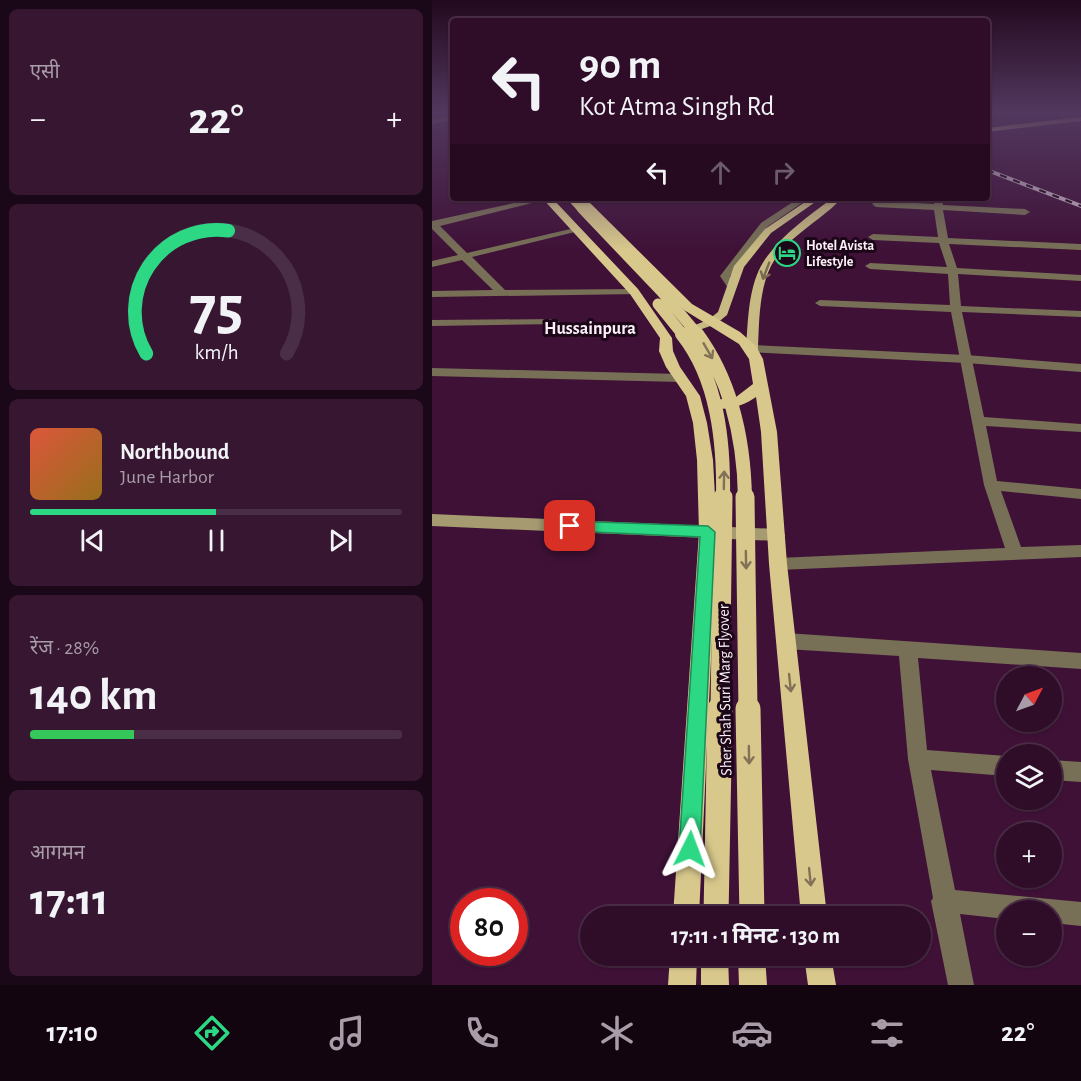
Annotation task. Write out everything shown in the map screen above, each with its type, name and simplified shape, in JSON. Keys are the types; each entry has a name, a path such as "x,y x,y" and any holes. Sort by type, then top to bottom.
{"highway":[{"path":"550,201 634,292 666,338 666,351 680,378 693,396 705,460 708,532 687,906"},
{"name":"Sher Shah Suri Marg Flyover","path":"563,201 650,294 686,339 710,386 724,456 716,906"},
{"name":"Sher Shah Suri Marg Flyover","path":"575,201 662,292 699,336 726,382 744,458 752,906"},
{"path":"583,201 688,306 711,325 743,338 752,349 769,432 778,564 813,906"},
{"path":"666,338 676,331 711,325"},
{"path":"693,396 711,404 730,404 747,399 760,385"},
{"path":"682,985 683,966"},
{"path":"715,985 716,966"},
{"path":"752,966 753,985"},
{"path":"819,966 822,985"}],"main road":[{"path":"711,325 723,313 739,266 768,231 813,201"},
{"path":"752,349 753,318 767,265 795,234 835,201"},
{"path":"432,520 777,535"}],"street":[{"path":"433,225 534,201"},
{"path":"732,286 725,276 764,225 800,201"},
{"path":"876,204 938,203 1025,212"},
{"path":"938,203 944,242 953,271 956,309 991,485 1015,554"},
{"path":"433,225 502,293"},
{"path":"432,264 576,229"},
{"path":"873,237 1081,247"},
{"path":"870,266 1081,278"},
{"path":"432,294 634,292"},
{"path":"820,303 1081,314"},
{"path":"432,323 554,322"},
{"path":"752,349 966,359 1081,368"},
{"path":"432,372 680,378"},
{"path":"979,421 1081,428"},
{"path":"991,485 1081,494"},
{"path":"778,564 1081,551"},
{"path":"786,641 1081,661"},
{"path":"908,649 918,759 943,901 961,985"},
{"path":"918,759 996,765"},
{"path":"1062,771 1081,772"},
{"path":"943,901 996,906"},
{"path":"1062,912 1081,914"}],"railway":[{"path":"990,171 1081,206"}],"place":[{"name":"Hotel Avista Lifestyle","path":"787,253"}],"district":[{"name":"Hussainpura","path":"590,328"}],"route":[{"path":"570,526 708,532 690,849"}]}
